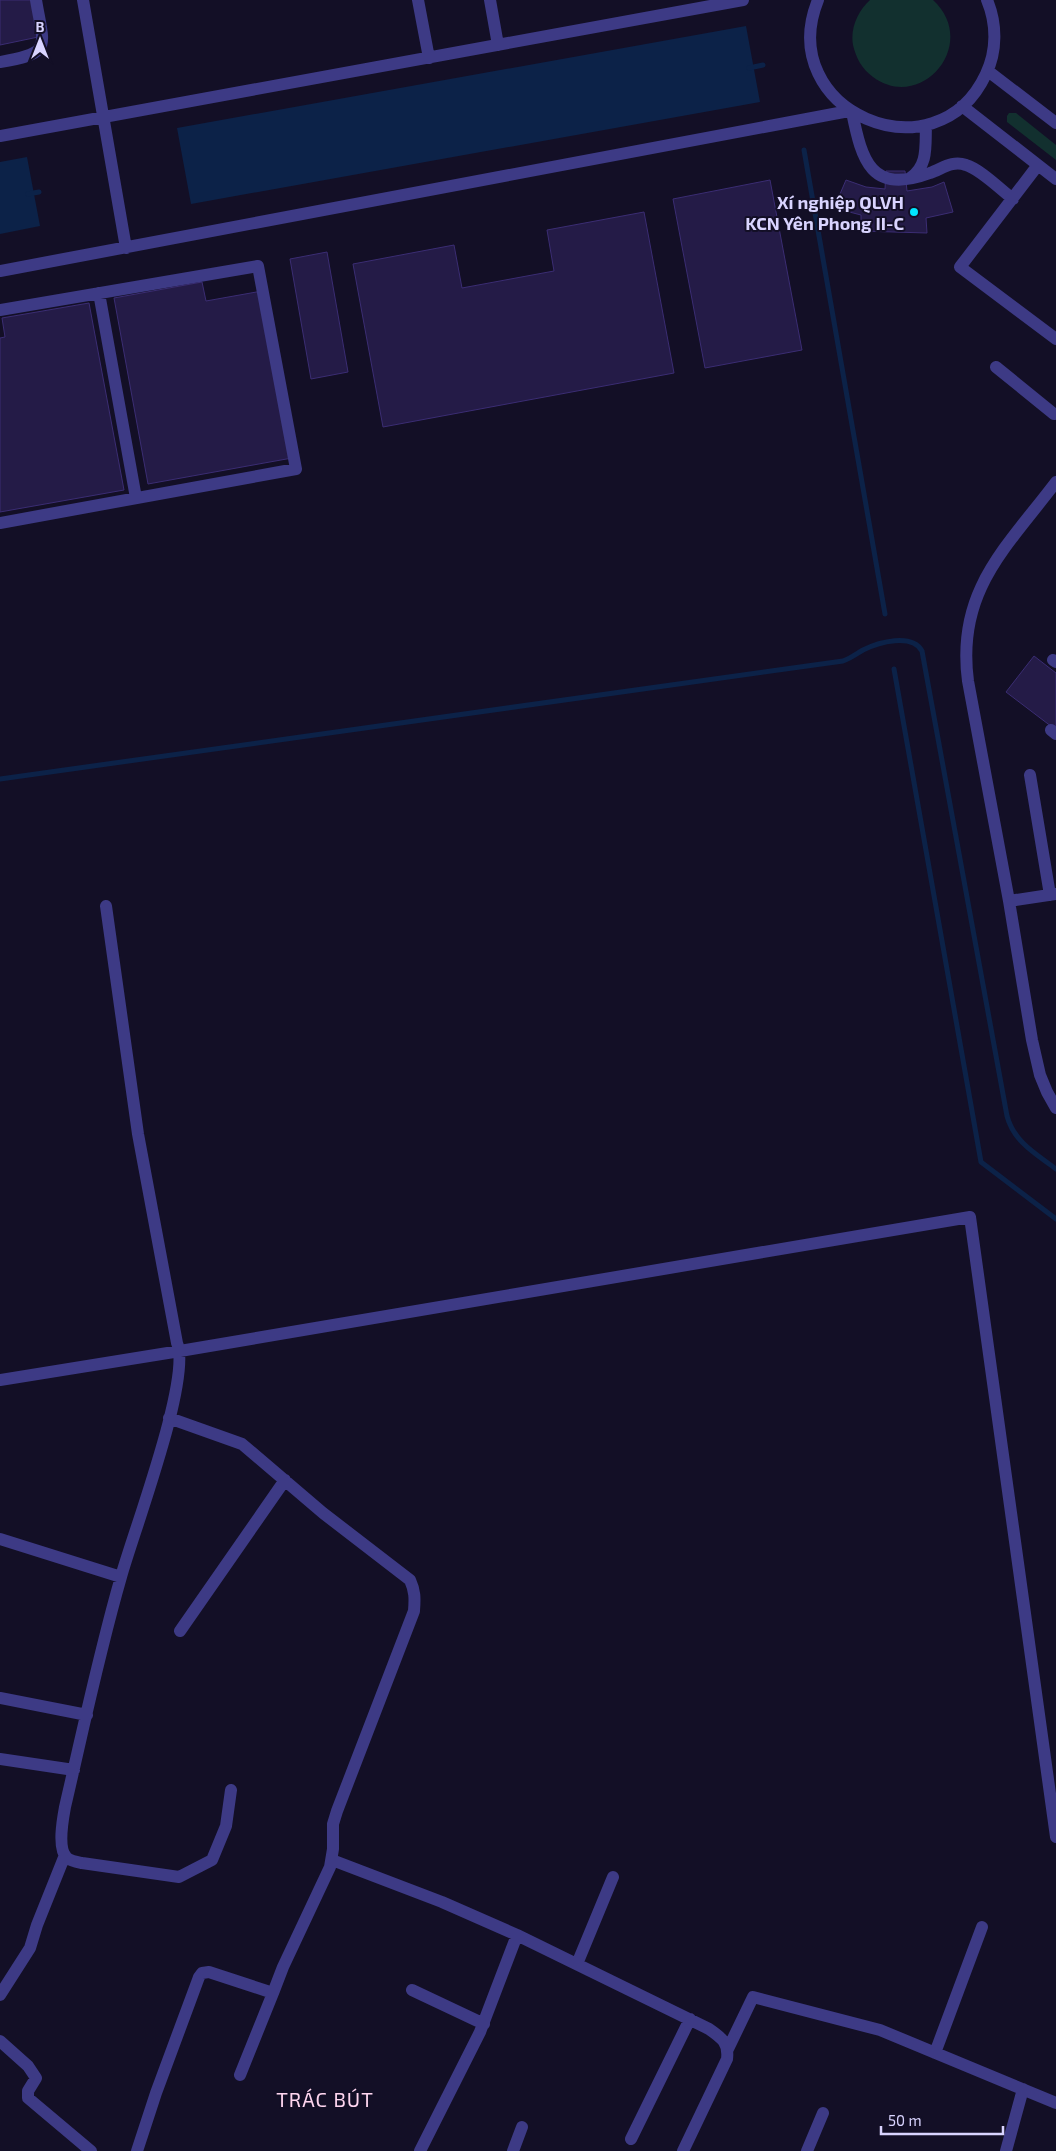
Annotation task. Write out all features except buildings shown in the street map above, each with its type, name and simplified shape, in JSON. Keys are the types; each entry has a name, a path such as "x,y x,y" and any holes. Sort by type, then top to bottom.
{"street":[{"path":"0,62 26,58 39,50 42,44 42,35 36,0"},
{"path":"83,0 126,248"},
{"path":"418,0 429,58"},
{"path":"490,0 498,45"},
{"path":"0,136 743,0"},
{"path":"818,0 811,26 811,50 824,84 851,112 866,120 899,128 926,124 951,114 962,106 977,90 988,71 995,39 993,16 987,0"},
{"path":"988,71 1056,123"},
{"path":"962,106 1056,179"},
{"path":"851,112 859,146 872,171 885,178 910,178 929,174 950,164 968,165 1013,199"},
{"path":"0,271 851,112"},
{"path":"910,178 916,174 924,157 926,124"},
{"path":"1038,165 960,267 1056,339"},
{"path":"0,310 258,266 296,470 0,523"},
{"path":"99,294 136,498"},
{"path":"996,367 1055,414"},
{"path":"1056,482 986,576 972,608 964,649 968,681 1009,901 1032,1040 1046,1092 1056,1108"},
{"path":"1009,901 1053,895 1030,774"},
{"path":"0,1995 30,1948 37,1925 65,1855 62,1835 63,1823 87,1715 121,1577 170,1418 178,1378 179,1347 138,1134 106,906"},
{"path":"0,1380 179,1347 970,1217 1056,1837"},
{"path":"170,1418 242,1444 323,1513 410,1580 415,1590 414,1611 333,1824 332,1860 283,1967 240,2075"},
{"path":"180,1631 285,1480"},
{"path":"0,1539 121,1577"},
{"path":"0,1698 87,1715"},
{"path":"0,1759 74,1770"},
{"path":"65,1855 69,1859 82,1863 179,1877 212,1860 226,1826 231,1790"},
{"path":"332,1860 442,1902 517,1935 690,2019 720,2036 726,2042 728,2049"},
{"path":"577,1964 614,1877"},
{"path":"935,2053 982,1927"},
{"path":"420,2151 484,2024 517,1935"},
{"path":"137,2151 192,1994 202,1973 208,1972 273,1993"},
{"path":"412,1990 484,2024"},
{"path":"683,2151 727,2059 728,2049 753,1997 861,2024 1056,2103"},
{"path":"632,2139 690,2019"},
{"path":"0,2041 36,2078 28,2090 28,2098 91,2151"},
{"path":"1006,2151 1023,2089"},
{"path":"807,2151 823,2113"},
{"path":"513,2151 522,2126"}],"green space":[{"path":"870,0 933,0 946,17 950,35 948,53 939,68 926,80 910,86 892,86 873,77 863,67 854,50 852,39 856,20"},
{"path":"1009,113 1016,113 1056,145 1056,160 1007,122"}],"water":[{"path":"746,26 760,102 191,204 177,128"},
{"path":"27,157 40,226 0,234 0,162"}],"waterway":[{"path":"749,68 763,65"},
{"path":"804,150 885,614"},
{"path":"28,194 39,192"},
{"path":"0,779 843,661 878,644 895,641 911,642 922,651 1007,1116 1010,1125 1020,1140 1056,1169"},
{"path":"894,669 981,1162 1056,1219"}],"place":[{"name":"Xí nghiệp QLVH KCN Yên Phong II-C","path":"914,212"}],"district":[{"name":"TRÁC BÚT","path":"325,2099"}]}
